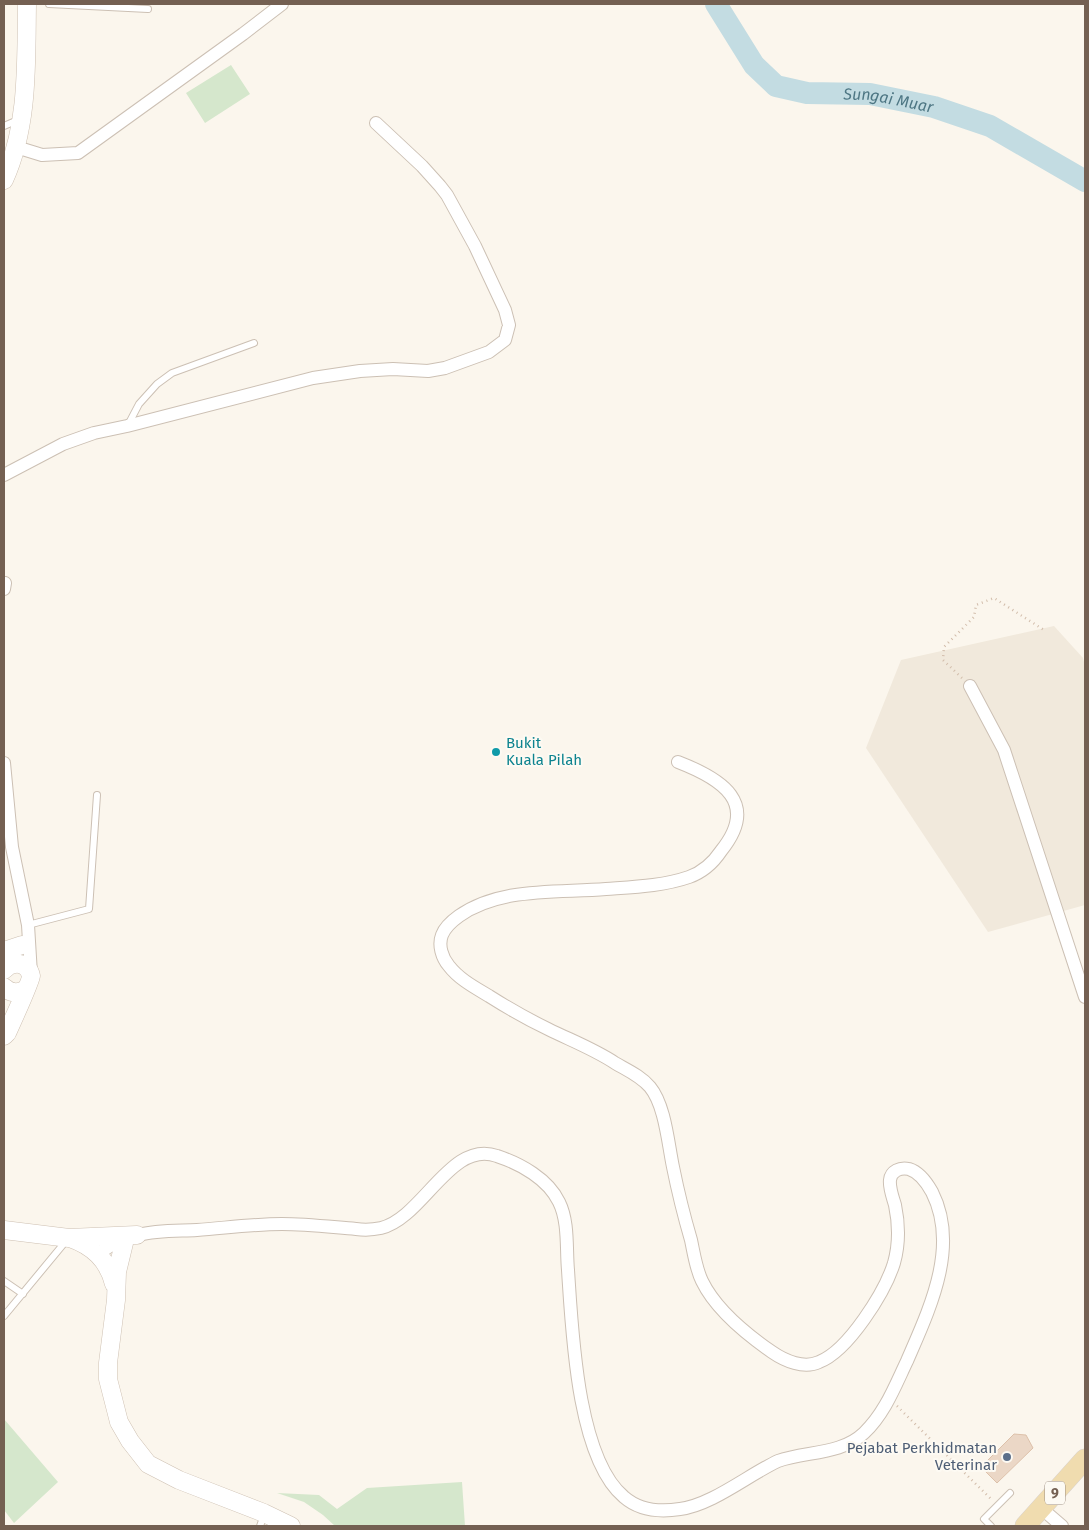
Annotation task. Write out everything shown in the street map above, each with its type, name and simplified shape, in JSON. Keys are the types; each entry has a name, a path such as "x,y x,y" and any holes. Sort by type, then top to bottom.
{"main road":[{"name":"9","path":"1025,1526 1085,1459"}],"street":[{"path":"4,180 16,147 22,118 28,4"},
{"path":"16,147 42,155 78,153 282,4"},
{"path":"4,475 63,444 94,433 313,378 360,371 393,369 428,371 445,368 489,352 505,340 509,325 505,310 475,246 446,195 422,166 376,123"},
{"path":"970,686 1004,750 1085,997"},
{"path":"4,1230 69,1238 131,1237 279,1224 366,1230 382,1228 400,1220 415,1207 458,1162 480,1153 495,1155 521,1166 551,1188 564,1215 576,1370 593,1448 599,1464 610,1482 624,1498 642,1508 662,1511 693,1507 772,1464 789,1457 832,1450 855,1440 866,1431 890,1399 933,1300 941,1269 941,1212 924,1180 906,1168 893,1172 890,1179 896,1210 898,1238 895,1259 887,1282 874,1306 844,1343 825,1359 818,1363 807,1365 790,1362 774,1354 718,1305 700,1277 675,1179 663,1115 652,1089 635,1075 603,1055 511,1009 459,977 445,962 441,949 440,938 452,921 479,905 509,896 652,885 687,878 702,871 714,860 735,833 738,818 736,806 731,794 716,780 678,762"},
{"path":"4,763 8,846 28,925 31,962 30,983 13,990 5,1034"},
{"path":"7,963 22,945 28,925"},
{"path":"7,963 21,964 26,967 30,974"},
{"path":"98,1254 131,1237"},
{"path":"131,1237 118,1261 116,1300 108,1363 108,1379 119,1422 130,1441 148,1464 262,1520 291,1526"},
{"path":"69,1238 80,1242 98,1254 106,1264 116,1289"},
{"path":"1041,1508 1062,1526"}],"lane":[{"path":"49,4 148,9"},
{"path":"4,126 22,118"},
{"path":"127,426 140,404 157,384 172,373 254,343"},
{"path":"28,925 89,909 97,796"},
{"path":"4,1316 69,1238"},
{"path":"4,1281 23,1294"},
{"path":"991,1526 984,1519 1010,1492"}],"path":[{"path":"970,686 943,660 944,647 974,617 976,605 994,598 1044,630"},
{"path":"896,1405 991,1499"}],"shaded area":[{"path":"1054,626 1083,658 1085,666 1085,905 988,932 866,748 901,660"}],"green space":[{"path":"231,65 250,94 205,123 186,93"},
{"path":"4,1419 58,1482 14,1523 4,1510"},
{"path":"462,1482 465,1526 335,1526 304,1502 277,1493 319,1495 337,1509 367,1488"}],"building":[{"name":"Pejabat Perkhidmatan Veterinar","path":"1014,1434 1026,1435 1033,1448 997,1483 981,1467"}],"waterway":[{"name":"Sungai Muar","path":"716,4 754,65 776,86 807,93 870,94 934,107 990,126 1085,181"}],"place":[{"name":"Bukit Kuala Pilah","path":"496,752"},
{"name":"Pejabat Perkhidmatan Veterinar","path":"1007,1457"}]}
